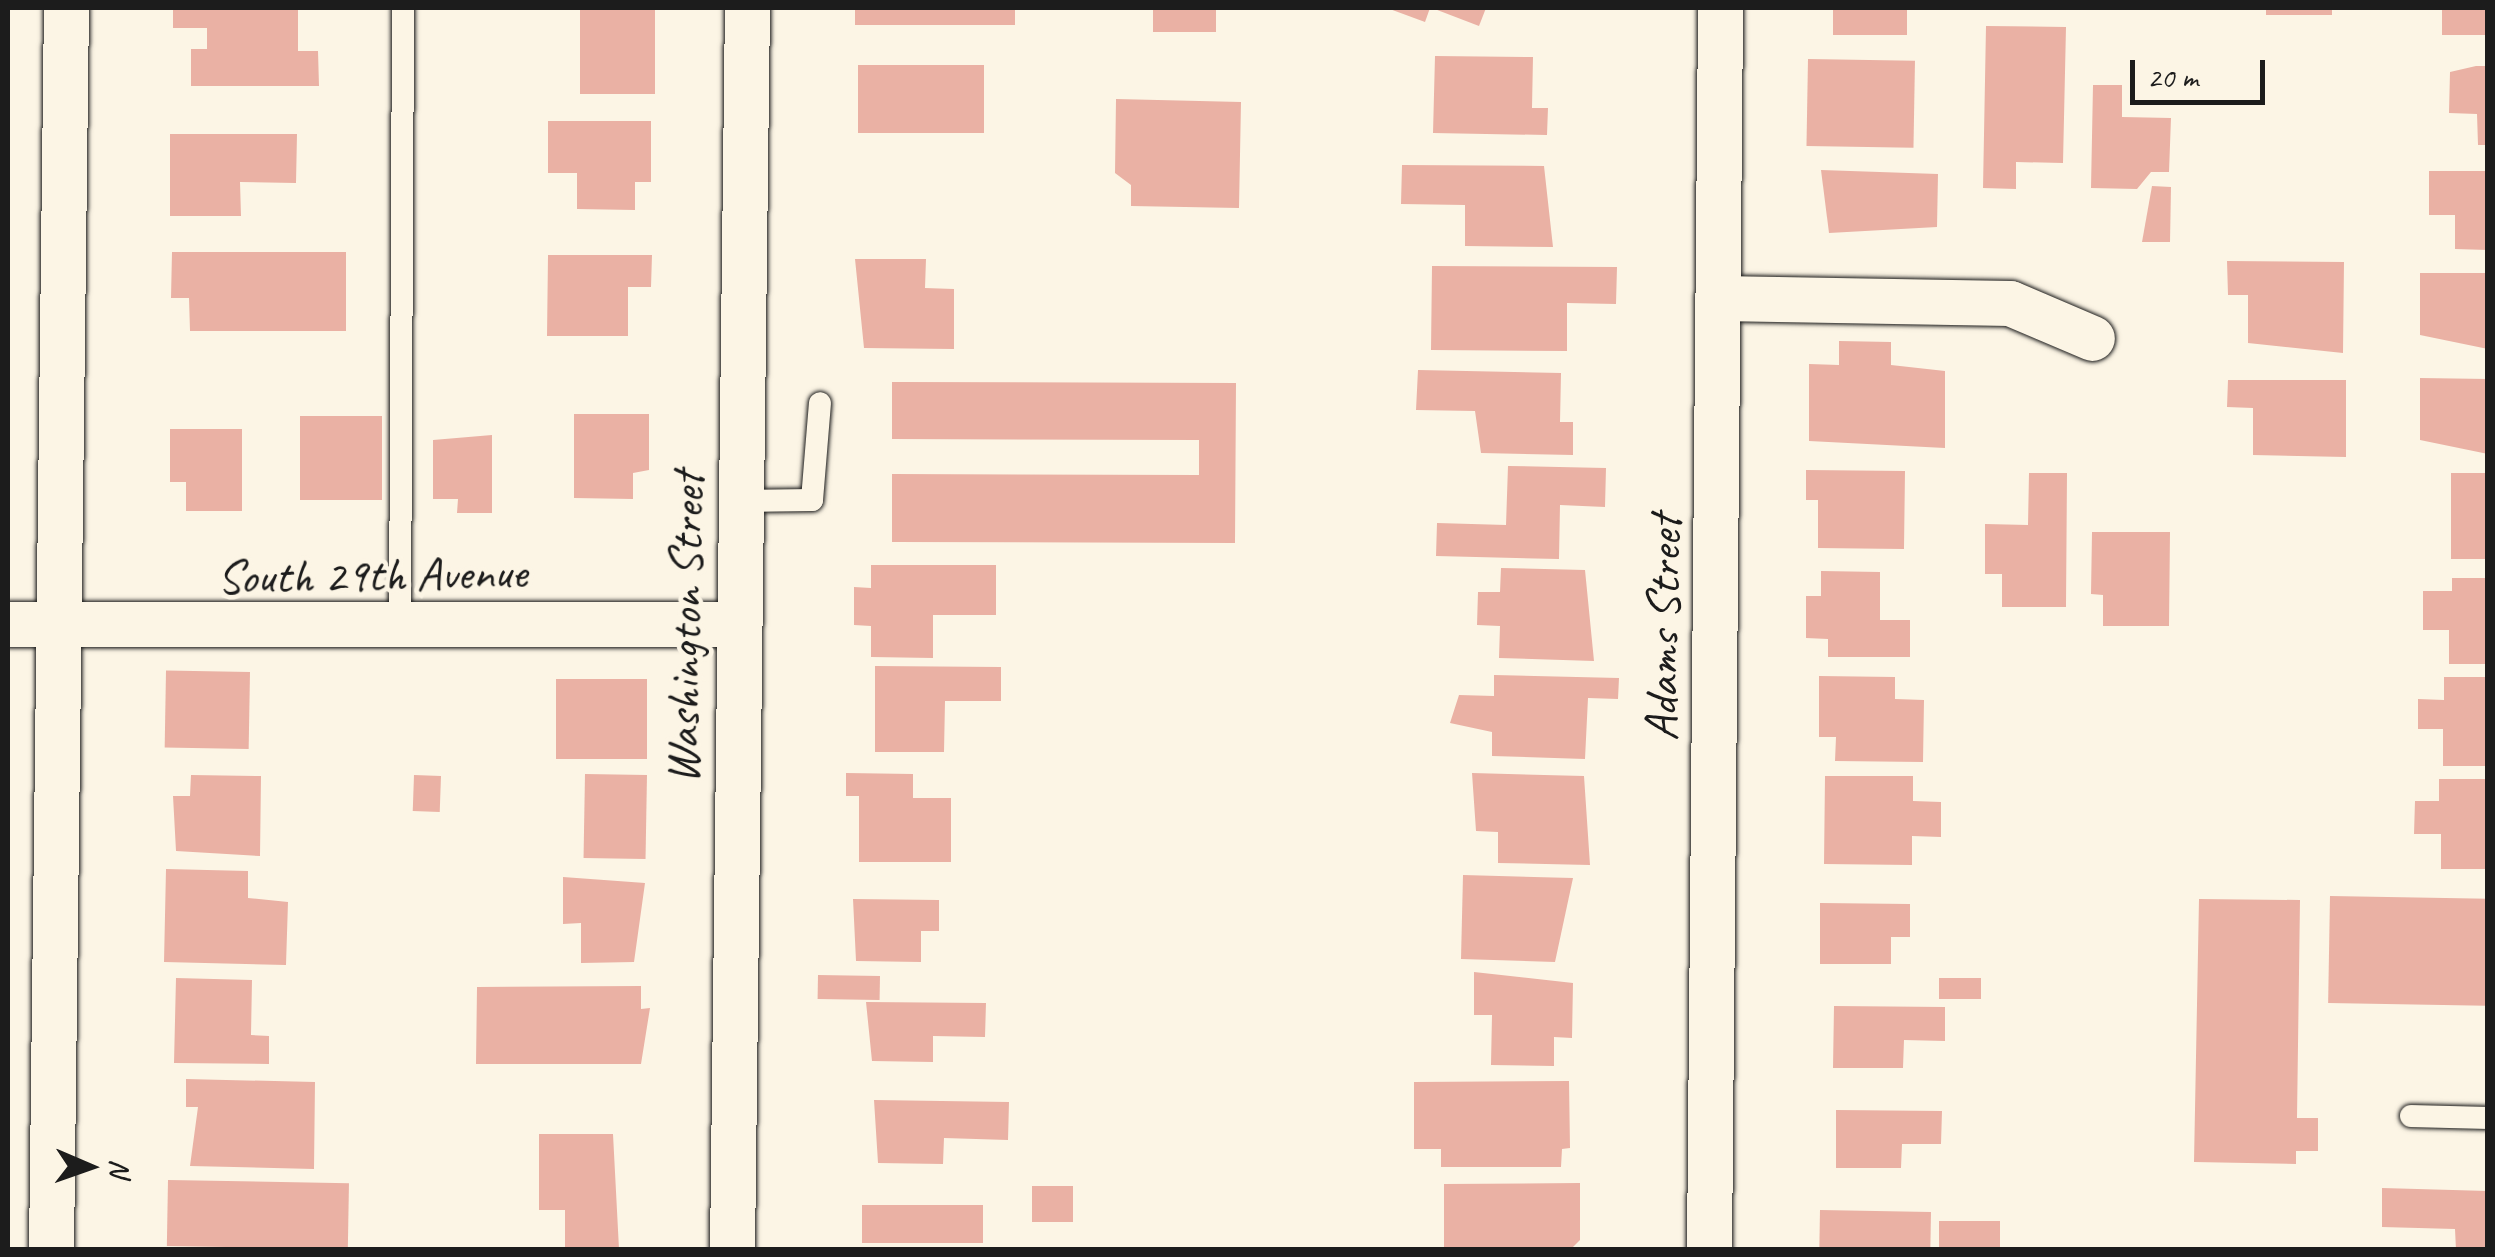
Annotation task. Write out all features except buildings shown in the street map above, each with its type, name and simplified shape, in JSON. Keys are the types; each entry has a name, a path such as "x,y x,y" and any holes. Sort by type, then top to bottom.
{"street":[{"path":"52,1250 54,630 66,8"},
{"name":"Washington Street","path":"732,1250 747,8"},
{"name":"Adams Street","path":"1709,1250 1720,8"},
{"path":"1719,298 2010,302 2092,338"},
{"name":"South 29th Avenue","path":"8,624 54,630 738,624"}],"lane":[{"path":"400,627 403,8"},
{"path":"740,501 812,500 820,403"},
{"path":"2411,1116 2488,1118"}]}
